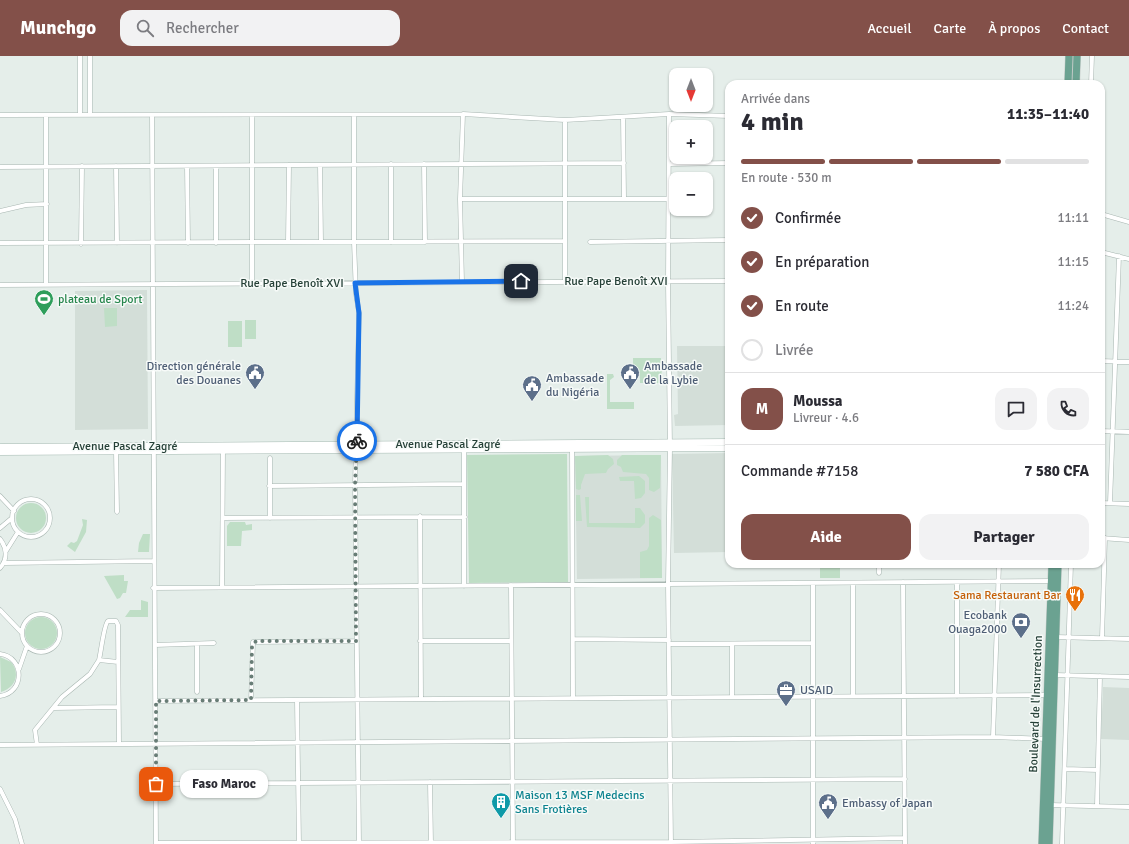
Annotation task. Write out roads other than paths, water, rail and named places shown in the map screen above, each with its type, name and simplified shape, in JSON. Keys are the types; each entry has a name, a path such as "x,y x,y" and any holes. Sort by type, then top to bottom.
{"main road":[{"path":"1068,80 1069,56"},
{"path":"1076,80 1077,56"},
{"name":"Avenue Pascal Zagré","path":"0,447 153,449 464,447 670,445 725,442"},
{"name":"Avenue Pascal Zagré","path":"670,445 725,448"},
{"name":"Avenue Pascal Zagré","path":"0,452 116,449"},
{"name":"Boulevard de l'Insurrection","path":"1042,844 1046,739 1055,675 1055,581 1053,568"},
{"name":"Boulevard de l'Insurrection","path":"1049,844 1051,695 1055,581 1057,568"}],"street":[{"path":"80,56 80,115"},
{"path":"90,56 90,115"},
{"path":"1091,80 1092,56"},
{"path":"462,282 460,199 463,114"},
{"path":"0,115 463,114 565,120 669,114 725,116"},
{"path":"669,114 669,120"},
{"path":"46,115 46,284"},
{"path":"152,115 153,588 156,701 156,844 513,842 672,843 905,838"},
{"path":"252,115 252,282"},
{"path":"354,115 353,165 355,283 359,313 355,485 359,843"},
{"path":"623,117 624,198"},
{"path":"565,120 565,281"},
{"path":"0,167 624,163"},
{"path":"713,163 725,163"},
{"path":"391,164 391,242"},
{"path":"424,164 425,242"},
{"path":"669,164 668,282 670,445 668,584 672,843"},
{"path":"288,242 289,165"},
{"path":"320,165 321,242"},
{"path":"81,244 82,166"},
{"path":"116,166 117,243"},
{"path":"187,166 188,242"},
{"path":"216,166 216,243"},
{"path":"460,199 668,199"},
{"path":"0,211 26,205 47,204"},
{"path":"1105,215 1129,222"},
{"path":"590,242 725,240"},
{"path":"0,243 81,244 188,242 565,241"},
{"path":"1105,253 1129,259"},
{"path":"1110,503 1119,256"},
{"name":"Rue Pape Benoît XVI","path":"0,285 252,282 355,283 725,281"},
{"path":"1105,361 1129,362"},
{"path":"1105,431 1129,432"},
{"path":"572,446 573,698"},
{"path":"464,447 464,586"},
{"path":"222,587 223,448"},
{"path":"116,449 117,512"},
{"path":"270,458 270,518"},
{"path":"270,486 464,484"},
{"path":"0,496 14,510"},
{"path":"24,501 38,501 48,511 49,525 45,531 32,537 18,532 12,518 14,510 24,501"},
{"path":"1105,503 1129,504"},
{"path":"420,516 421,699"},
{"path":"223,518 464,517"},
{"path":"0,528 12,518"},
{"path":"0,569 4,563 6,551 18,532"},
{"path":"1105,538 1129,540"},
{"path":"0,539 6,551"},
{"path":"4,563 153,561"},
{"path":"879,568 879,573"},
{"path":"993,737 999,568"},
{"path":"1062,844 1071,568"},
{"path":"1102,638 1103,568"},
{"path":"153,588 1055,581"},
{"path":"903,582 905,844"},
{"path":"957,582 957,696"},
{"path":"813,583 813,844"},
{"path":"853,583 853,696"},
{"path":"511,585 513,842"},
{"path":"0,610 22,633 28,646 40,652 53,648 60,636 57,623 46,615 33,616 24,626 22,633"},
{"path":"37,745 35,730 62,696 90,674 99,660 103,647 105,624 108,621 114,620 117,623 119,744"},
{"path":"1056,637 1129,639"},
{"path":"573,640 732,644 813,643"},
{"path":"251,700 253,642 356,641"},
{"path":"420,641 511,641"},
{"path":"197,644 197,692"},
{"path":"155,645 214,644"},
{"path":"732,644 732,697"},
{"path":"19,669 28,646"},
{"path":"0,654 11,658 19,669 20,676 15,689 9,694 0,696"},
{"path":"99,660 118,662"},
{"path":"1055,675 1129,677"},
{"path":"1097,806 1100,676"},
{"path":"156,701 358,701 421,699 1051,695"},
{"path":"297,700 299,843"},
{"path":"54,708 118,707"},
{"path":"0,745 512,740 671,741 812,738 993,737 1046,739"},
{"path":"1065,769 1098,770"},
{"path":"156,784 905,779"},
{"path":"430,782 431,843"},
{"path":"0,789 15,819 22,844"},
{"path":"1050,805 1129,807"}],"place":[{"name":"plateau de Sport","path":"44,316"},
{"name":"Direction générale des Douanes","path":"255,390"},
{"name":"Ambassade de la Lybie","path":"630,390"},
{"name":"Ambassade du Nigéria","path":"532,402"},
{"name":"Sama Restaurant Bar","path":"1075,612"},
{"name":"Ecobank Ouaga2000","path":"1021,639"},
{"name":"USAID","path":"786,707"},
{"name":"Faso Maroc","path":"156,784"},
{"name":"Maison 13 MSF Medecins Sans Frotières","path":"501,819"},
{"name":"Embassy of Japan","path":"828,820"}]}
